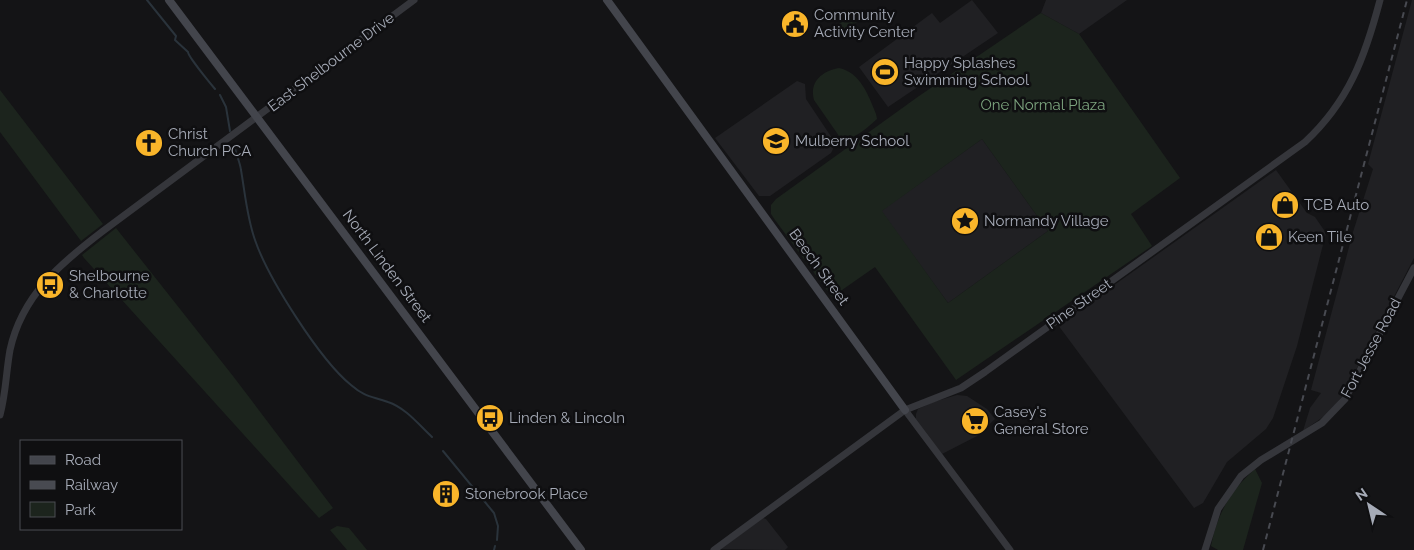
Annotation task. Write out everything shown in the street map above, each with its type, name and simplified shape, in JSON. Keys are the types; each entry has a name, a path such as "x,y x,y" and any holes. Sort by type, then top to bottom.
{"main road":[{"name":"North Linden Street","path":"169,0 581,550"},
{"name":"Beech Street","path":"607,0 905,410"}],"street":[{"name":"East Shelbourne Drive","path":"0,415 12,344 27,306 54,271 103,231 414,0"},
{"name":"Pine Street","path":"714,550 905,410 961,388 985,372 1304,142 1334,110 1353,82 1366,49 1380,0"},
{"name":"Fort Jesse Road","path":"1205,550 1218,509 1241,476 1261,460 1322,423 1345,399 1414,268"},
{"name":"Beech Street","path":"905,410 1010,550"}],"shaded area":[{"path":"972,0 998,33 888,107 859,67 932,13 940,23"},
{"path":"1046,0 1127,0 1079,34 1041,13"},
{"path":"1412,0 1414,0 1414,258 1343,395 1330,412 1303,431 1310,408 1321,393 1311,390 1353,232 1373,169 1368,164"},
{"name":"Mulberry School","path":"797,81 805,84 806,99 832,138 833,149 831,153 770,196 759,196 715,138"},
{"name":"Normandy Village","path":"982,139 1048,231 948,303 881,211"},
{"path":"1276,170 1307,213 1315,217 1326,233 1297,346 1273,418 1266,429 1227,462 1203,503 1194,508 1058,325"},
{"path":"957,395 967,396 987,409 995,419 977,436 942,454 916,419 916,414 918,409 933,402"},
{"path":"763,518 766,519 788,547 785,550 720,549"}],"green space":[{"name":"One Normal Plaza","path":"1041,13 1079,34 1180,178 1131,214 1152,246 956,380 875,267 832,297 771,214 771,205 776,199 919,96","holes":["982,139 1048,231 948,303 882,211"]},
{"path":"852,15 857,22 841,34 837,25"},
{"path":"839,68 853,74 863,86 877,119 849,138 839,136 814,100 813,94 813,88 818,78 833,69"},
{"path":"0,90 103,224 81,241 0,132"},
{"path":"116,228 233,376 333,508 319,518 84,258 82,255"},
{"path":"1255,469 1262,483 1243,550 1218,550 1211,546 1221,513 1232,494"},
{"path":"337,526 349,528 367,550 347,550 330,530"}],"waterway":[{"path":"147,0 176,36 175,40 188,52 215,89"},
{"path":"220,95 226,107 230,131"},
{"path":"235,148 255,240 271,275 310,338 351,385 365,395 401,408 432,437"},
{"path":"443,451 494,513 498,526 497,540"},
{"path":"494,550 495,546"}],"railway":[{"path":"1263,550 1407,0"}],"place":[{"name":"Community Activity Center","path":"795,24"},
{"name":"Happy Splashes Swimming School","path":"885,72"},
{"name":"Mulberry School","path":"776,141"},
{"name":"Christ Church PCA","path":"149,143"},
{"name":"TCB Auto","path":"1285,205"},
{"name":"Normandy Village","path":"965,221"},
{"name":"Keen Tile","path":"1269,237"},
{"name":"Shelbourne & Charlotte","path":"50,285"},
{"name":"Linden & Lincoln","path":"490,418"},
{"name":"Casey's General Store","path":"975,421"},
{"name":"Stonebrook Place","path":"446,494"}]}
